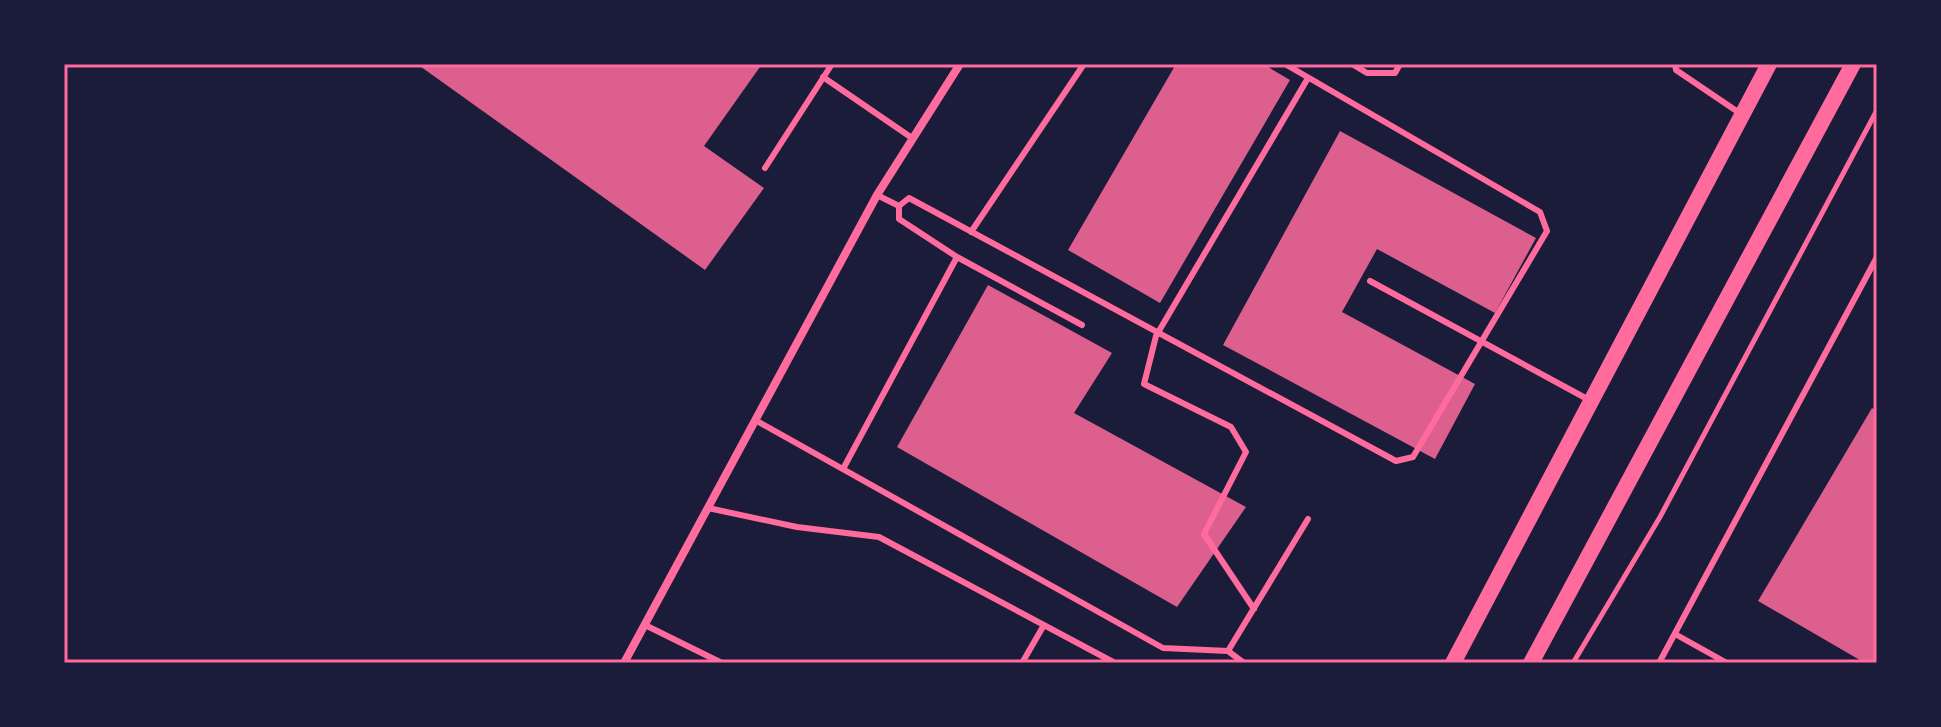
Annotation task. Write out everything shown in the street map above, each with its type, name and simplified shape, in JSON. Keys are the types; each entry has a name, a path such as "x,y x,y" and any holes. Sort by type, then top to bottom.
{"main road":[{"path":"1453,663 1769,64"},
{"path":"1531,663 1853,64"}],"street":[{"path":"624,663 877,195 960,64"}],"lane":[{"path":"765,168 832,64"},
{"path":"971,232 1084,64"},
{"path":"899,206 909,198 1396,461 1413,457 1547,231 1540,212 1285,64"},
{"path":"1352,64 1367,73 1395,73 1400,64"},
{"path":"1675,64 1676,70 1742,115"},
{"path":"823,77 912,138"},
{"path":"1254,609 1204,534 1246,452 1231,427 1144,384 1159,331 1308,78"},
{"path":"877,195 899,206"},
{"path":"899,206 899,219 957,257 1082,325"},
{"path":"843,469 957,257"},
{"path":"1659,663 1877,257"},
{"path":"1370,281 1591,401"},
{"path":"755,420 1163,648 1228,651 1244,663"},
{"path":"708,508 797,527 879,537 1115,663"},
{"path":"1228,651 1308,519"},
{"path":"645,625 722,663"},
{"path":"1022,663 1044,625"},
{"path":"1675,634 1727,663"}],"path":[{"path":"1573,663 1660,517 1877,110"}],"building":[{"path":"417,64 762,64 704,146 764,188 705,270"},
{"path":"1176,64 1263,64 1290,80 1160,303 1068,250"},
{"path":"1340,131 1536,238 1495,313 1377,249 1342,312 1475,384 1435,459 1223,345"},
{"path":"988,285 1112,353 1074,413 1246,507 1177,607 897,447"},
{"path":"1872,408 1877,411 1877,663 1865,663 1758,601"}]}
